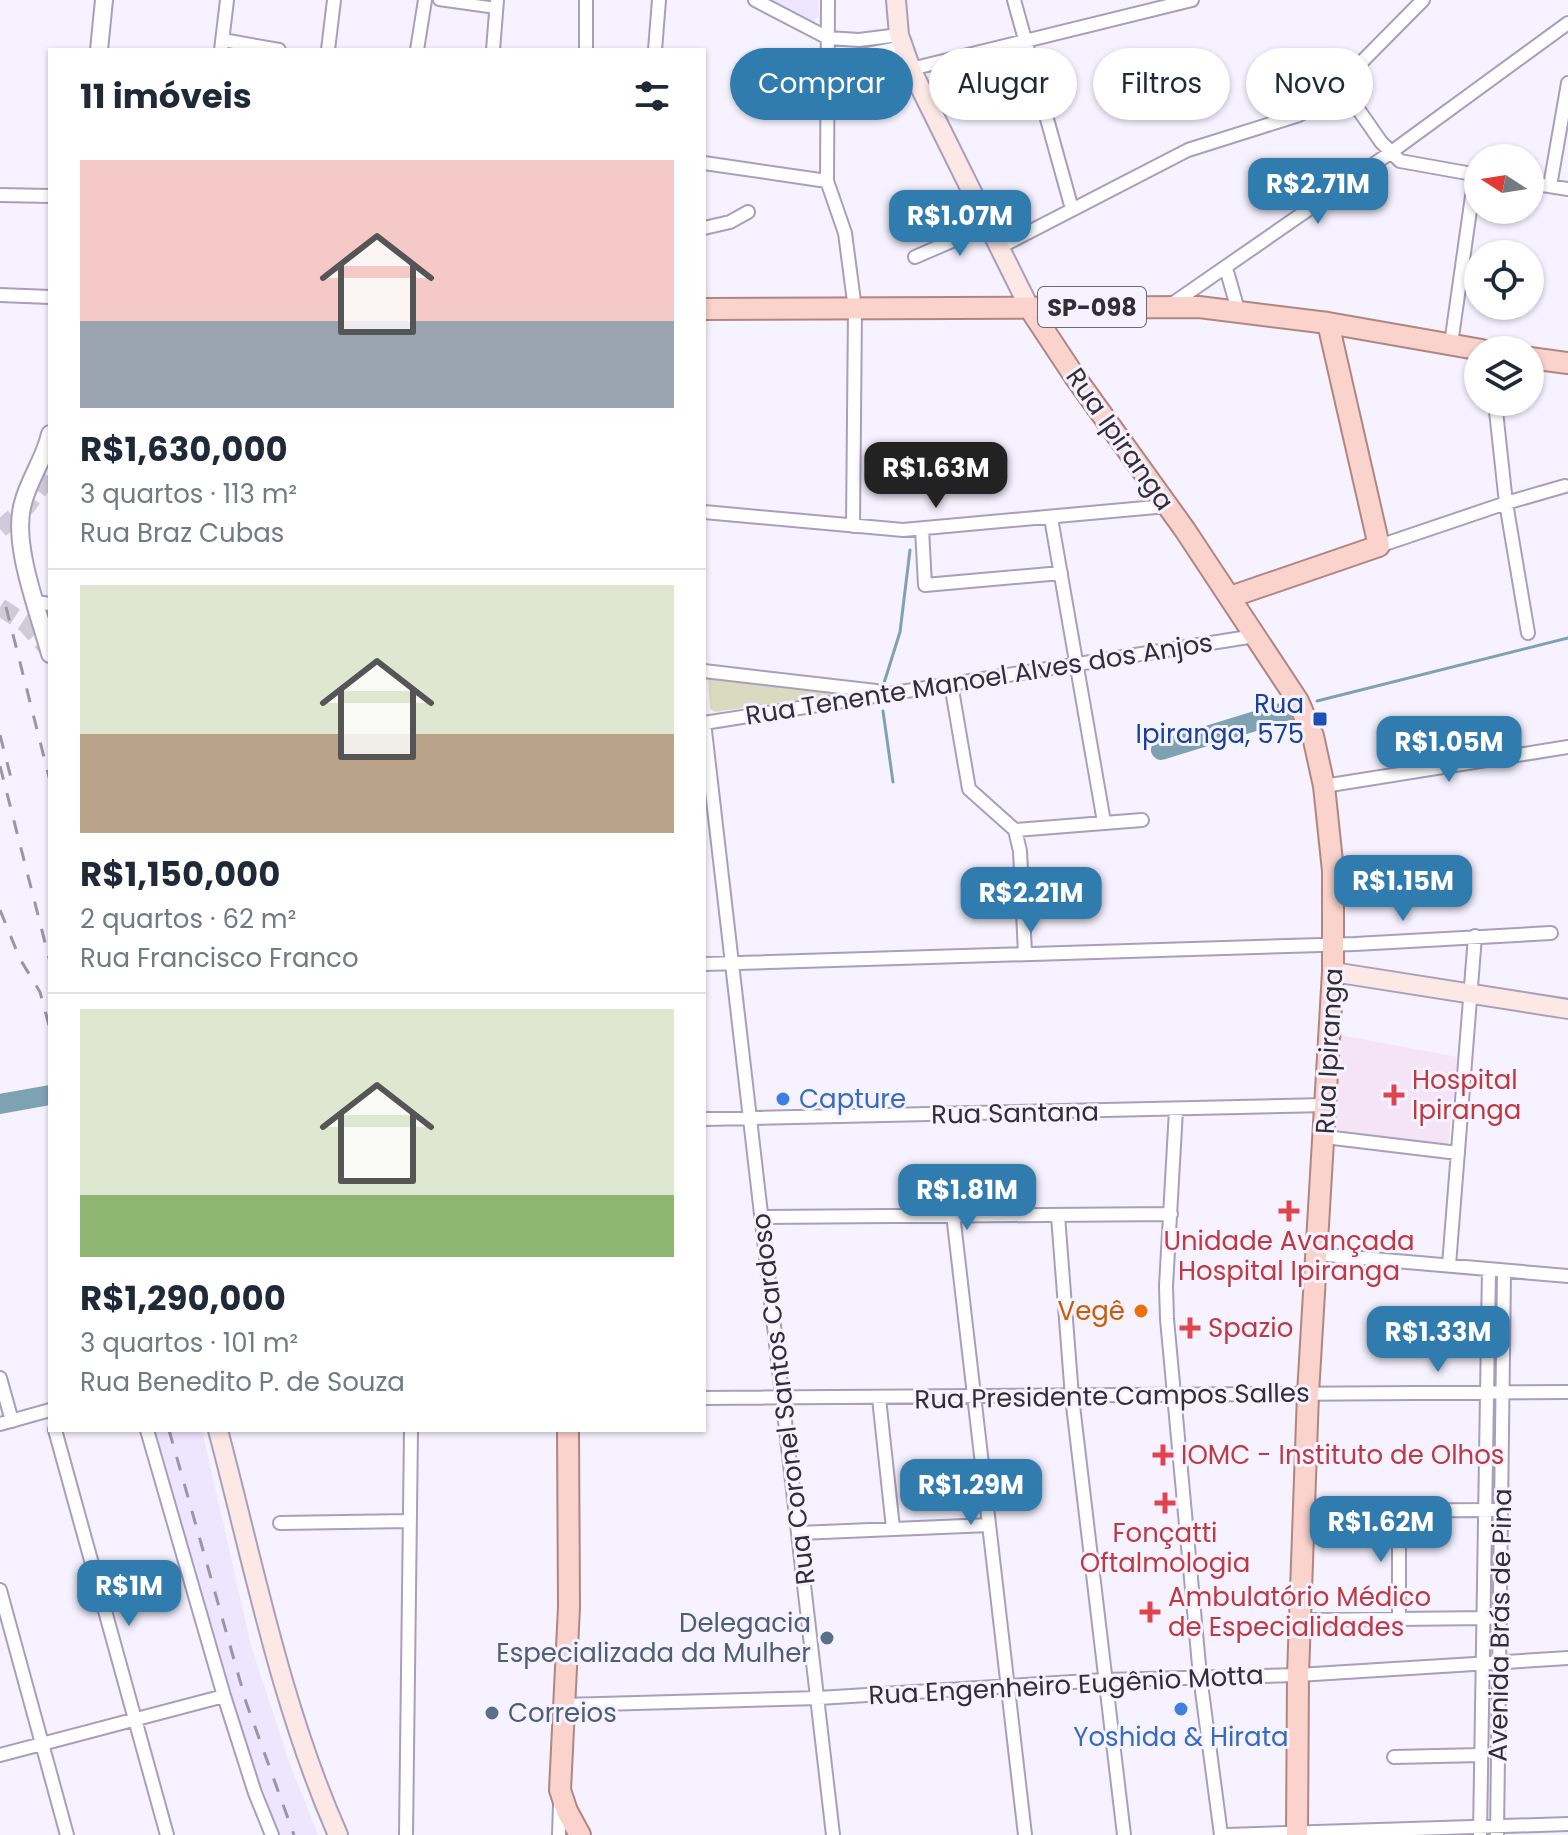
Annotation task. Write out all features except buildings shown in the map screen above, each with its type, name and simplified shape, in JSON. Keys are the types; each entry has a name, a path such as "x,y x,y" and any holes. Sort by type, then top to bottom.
{"main road":[{"name":"Rua Ipiranga","path":"896,0 904,48"},
{"name":"Rua Ipiranga","path":"913,73 1030,309 1230,597 1298,701 1313,736 1324,786 1332,847 1334,945 1308,1394 1298,1675 1297,1833"},
{"name":"SP-098","path":"706,309 1169,306 1238,310 1464,347"},
{"path":"1230,597 1379,546 1328,323"},
{"path":"1544,360 1568,363"},
{"path":"1333,972 1568,1009"},
{"path":"219,1432 284,1690 321,1797 338,1835"},
{"path":"568,1432 570,1576 560,1790 580,1835"}],"street":[{"path":"99,48 104,0"},
{"path":"227,0 222,45 256,48"},
{"path":"328,48 334,0"},
{"path":"417,48 425,0"},
{"path":"439,0 497,4 493,48"},
{"path":"586,0 586,48"},
{"path":"655,48 659,0"},
{"path":"755,0 828,38 901,41"},
{"path":"814,30 828,0"},
{"path":"828,0 828,48"},
{"path":"1014,0 1072,209"},
{"path":"913,69 1192,0"},
{"path":"1373,50 1423,0"},
{"path":"1169,306 1390,153 1568,23"},
{"path":"876,48 901,41"},
{"path":"1550,186 1568,83"},
{"path":"827,120 827,181 845,233 855,309 853,526"},
{"path":"1000,247 1188,150 1283,120"},
{"path":"1366,120 1390,153 1400,161 1464,173"},
{"path":"706,163 827,181"},
{"path":"1544,185 1568,189"},
{"path":"0,195 48,196"},
{"path":"706,228 730,222 748,212"},
{"path":"1451,344 1469,224"},
{"path":"915,257 989,225"},
{"path":"1226,268 1238,310"},
{"path":"0,295 48,297"},
{"path":"1497,416 1506,503 1528,633"},
{"path":"48,439 25,493 19,524 21,545 43,603 48,639"},
{"path":"1379,546 1565,486"},
{"path":"706,512 922,529 1167,506"},
{"path":"1051,518 1104,822"},
{"path":"922,529 925,585 1061,573"},
{"name":"Rua Tenente Manoel Alves dos Anjos","path":"706,722 1255,636"},
{"path":"706,671 896,692"},
{"path":"951,684 969,789 1015,830 1020,851 1025,953"},
{"name":"Rua Coronel Santos Cardoso","path":"706,741 833,1835"},
{"path":"1324,786 1568,747"},
{"path":"1015,830 1142,820"},
{"path":"706,964 1334,945 1551,933"},
{"path":"1449,1265 1475,936"},
{"name":"Rua Santana","path":"706,1119 1326,1105"},
{"path":"1176,1110 1166,1286 1200,1676 1221,1835"},
{"path":"1325,1137 1458,1153"},
{"path":"953,1214 1025,1835"},
{"path":"761,1217 1171,1214"},
{"path":"1058,1216 1072,1397 1124,1835"},
{"path":"1315,1254 1568,1276"},
{"name":"Avenida Brás de Pina","path":"1480,1830 1489,1269"},
{"name":"Avenida Brás de Pina","path":"1497,1830 1504,1271"},
{"path":"0,1378 6,1422 48,1411"},
{"name":"Rua Presidente Campos Salles","path":"706,1398 1568,1392"},
{"path":"879,1398 893,1528"},
{"path":"56,1432 167,1835"},
{"path":"148,1432 224,1696 272,1835"},
{"path":"406,1835 411,1432"},
{"path":"1399,1509 1399,1619"},
{"path":"1305,1511 1501,1510"},
{"path":"280,1523 409,1521"},
{"path":"799,1533 989,1525"},
{"path":"0,1590 67,1835"},
{"path":"1301,1620 1500,1617"},
{"name":"Rua Engenheiro Eugênio Motta","path":"564,1705 819,1698 1105,1680 1298,1675 1568,1658"},
{"path":"0,1755 224,1696"},
{"path":"1482,1731 1499,1731"},
{"path":"1394,1757 1481,1755"},
{"path":"559,1835 560,1790"},
{"path":"1227,1835 1497,1830 1568,1824"}],"shaded area":[{"path":"761,0 818,0 819,16 811,24"},
{"name":"Hospital Ipiranga","path":"1340,1035 1457,1057 1448,1146 1333,1132"},
{"path":"154,1432 202,1432 251,1646 289,1762 318,1835 279,1835 220,1669"}],"green space":[{"path":"708,676 857,691 715,712 710,709"}],"waterway":[{"path":"884,683 900,632 910,550"},
{"path":"1317,701 1568,638"},
{"path":"1161,750 1291,710"},
{"path":"883,711 893,782"},
{"path":"0,1104 48,1095"}],"tunnel":[{"path":"0,529 27,506 48,477"},
{"path":"0,607 26,624 48,649"}],"railway":[{"path":"6,607 48,773"},
{"path":"0,735 11,778"},
{"path":"0,766 48,954"},
{"path":"0,910 20,959 40,992 48,1022"},
{"path":"170,1432 246,1702 294,1835"}],"place":[{"name":"Rua Ipiranga, 575","path":"1320,719"},
{"name":"Hospital Ipiranga","path":"1394,1095"},
{"name":"Capture","path":"783,1099"},
{"name":"Unidade Avançada Hospital Ipiranga","path":"1289,1211"},
{"name":"Vegê","path":"1141,1311"},
{"name":"Spazio","path":"1190,1328"},
{"name":"IOMC - Instituto de Olhos","path":"1163,1455"},
{"name":"Fonçatti Oftalmologia","path":"1165,1503"},
{"name":"Ambulatório Médico de Especialidades","path":"1150,1612"},
{"name":"Delegacia Especializada da Mulher","path":"827,1638"},
{"name":"Yoshida & Hirata","path":"1181,1709"},
{"name":"Correios","path":"492,1713"}]}
